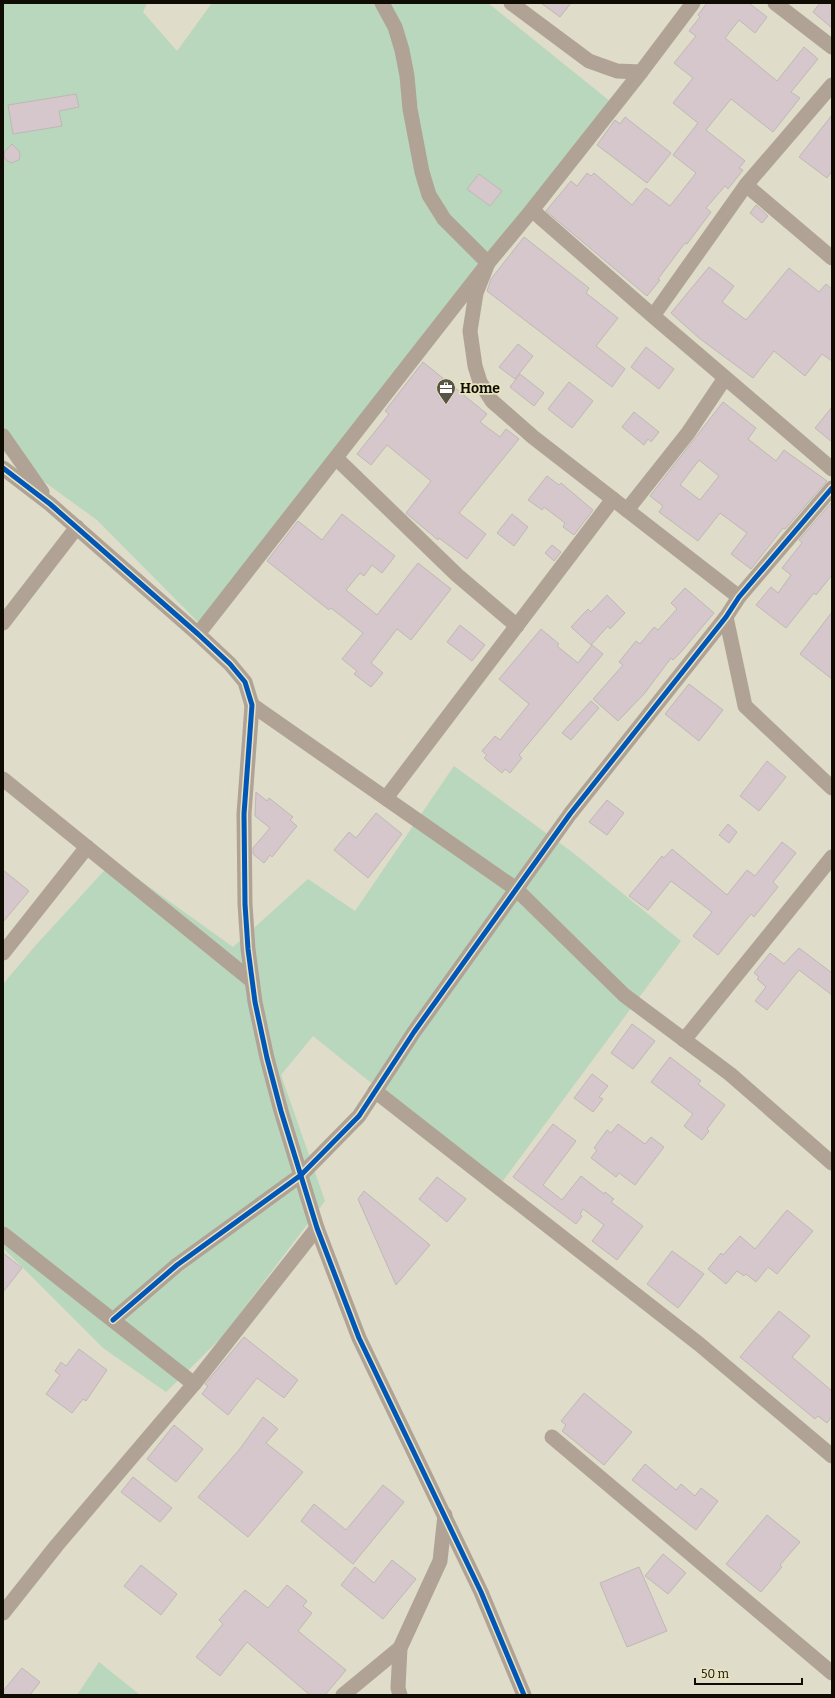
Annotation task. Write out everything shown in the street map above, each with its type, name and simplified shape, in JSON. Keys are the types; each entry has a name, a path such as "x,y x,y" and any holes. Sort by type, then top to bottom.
{"street":[{"path":"382,3 395,27 402,50 408,76 410,109 422,172 429,195 444,219 488,263"},
{"path":"510,3 589,61 618,71 641,72"},
{"path":"198,634 488,263 532,210 641,72 693,3"},
{"path":"775,3 832,47"},
{"path":"653,316 746,186 832,85"},
{"path":"746,186 832,258"},
{"path":"532,210 832,469"},
{"path":"488,263 476,293 470,331 475,366 480,382 492,401 533,437 739,597"},
{"path":"627,510 688,433 725,378"},
{"path":"3,436 50,504"},
{"path":"336,458 457,575 517,626"},
{"path":"3,468 77,527 198,634 230,664 245,682 252,705 244,814 244,904 252,981 267,1058 317,1228 359,1338 445,1514 481,1592 524,1695"},
{"path":"113,1320 177,1265 301,1175 359,1116 414,1032 570,814 726,617 739,597 832,488"},
{"path":"386,798 613,499"},
{"path":"3,622 77,527"},
{"path":"726,617 745,706 832,788"},
{"path":"252,705 516,889 624,995 730,1074 832,1163"},
{"path":"3,779 252,981"},
{"path":"3,953 87,847"},
{"path":"684,1040 832,857"},
{"path":"375,1091 698,1344 832,1456"},
{"path":"3,1613 56,1545 194,1384 317,1228"},
{"path":"3,1234 194,1384"},
{"path":"552,1437 832,1673"},
{"path":"400,1695 398,1688 400,1648 440,1561 445,1514"},
{"path":"342,1695 400,1648"}],"green space":[{"path":"3,3 147,3 143,12 177,51 212,3 488,3 611,102 200,624 97,520 3,452"},
{"path":"454,766 572,852 681,941 499,1186 313,1036 281,1075 325,1201 222,1337 166,1392 103,1348 3,1248 3,984 36,945 113,861 233,947 308,879 355,911"},
{"path":"99,1662 140,1695 77,1695"}],"building":[{"path":"541,3 571,3 560,17"},
{"path":"707,3 749,3 767,17 755,33 739,20 725,38 777,81 804,47 818,59 791,92 800,98 773,132 731,99 706,130 745,161 739,168 743,170 728,189 725,186 706,208 711,212 687,244 685,243 658,279 660,280 647,296 546,211 571,181 577,186 587,173 591,176 594,173 632,205 646,188 670,206 696,173 673,155 698,123 673,103 693,78 674,63 696,36 689,31 700,17 698,15"},
{"path":"820,3 832,3 832,28 813,12"},
{"path":"76,94 79,107 59,111 62,126 13,134 8,105"},
{"path":"832,115 832,171 827,178 799,157"},
{"path":"625,117 671,153 647,183 597,145 615,120 620,124"},
{"path":"12,144 19,151 20,155 19,160 11,163 5,159 4,155 5,151"},
{"path":"479,174 502,191 490,206 467,189"},
{"path":"756,205 768,216 762,223 750,213"},
{"path":"524,237 589,288 586,293 618,318 596,346 625,369 612,387 487,291 491,279"},
{"path":"709,267 734,286 722,302 746,320 789,268 819,292 826,284 832,289 832,361 822,354 805,376 774,351 753,378 699,338 671,313"},
{"path":"518,344 533,356 515,379 499,367"},
{"path":"646,347 674,369 659,389 631,367"},
{"path":"423,362 487,414 480,422 500,437 506,429 519,439 459,513 486,534 467,559 439,538 438,540 406,513 431,481 387,445 371,465 357,454 389,414 385,411"},
{"path":"520,374 544,393 534,406 510,387"},
{"path":"569,382 593,401 572,428 548,409"},
{"path":"723,402 756,428 748,439 776,461 784,450 827,481 785,529 783,528 751,569 731,554 747,533 720,513 698,541 659,512 663,506 650,496","holes":["699,460 719,476 700,500 680,485"]},
{"path":"832,407 832,442 815,428"},
{"path":"634,412 659,432 651,442 648,439 644,445 622,427"},
{"path":"547,476 559,485 561,483 593,510 574,535 563,527 565,523 544,507 542,510 528,500"},
{"path":"832,502 832,575 816,595 814,593 786,628 756,605 771,587 778,593 791,575 782,568 802,543 799,540"},
{"path":"342,514 395,556 382,573 372,565 364,576 360,573 346,590 377,615 418,563 451,589 411,640 397,629 371,663 383,673 371,687 354,674 357,671 342,659 363,633 331,608 329,610 267,561 298,521 322,540"},
{"path":"512,514 528,527 514,546 497,533"},
{"path":"552,545 561,552 554,561 545,553"},
{"path":"685,588 714,613 681,652 673,660 671,658 644,694 618,721 593,699 623,665 619,662 636,641 640,644 654,627 658,630 677,609 671,603"},
{"path":"607,595 625,613 610,629 608,626 591,645 571,627 588,609 591,612"},
{"path":"832,612 832,679 800,654"},
{"path":"460,625 485,645 472,661 447,642"},
{"path":"541,629 559,644 557,646 578,663 592,645 603,654 519,755 522,758 510,773 505,769 502,773 484,758 487,755 482,751 495,736 500,740 529,704 499,679"},
{"path":"689,684 723,710 699,741 665,714"},
{"path":"591,701 599,708 571,740 562,733"},
{"path":"767,761 786,777 759,811 740,796"},
{"path":"256,792 267,801 269,798 293,817 290,820 297,826 272,857 270,855 264,863 253,854 253,848 270,828 255,816"},
{"path":"607,800 624,813 607,835 589,822"},
{"path":"376,813 402,834 368,878 334,850 349,832 356,838"},
{"path":"728,824 737,832 729,843 719,835"},
{"path":"782,842 796,853 773,882 778,887 754,917 751,914 718,955 693,936 712,912 671,881 648,910 629,896 662,856 664,858 672,849 727,895 747,870 755,876"},
{"path":"3,870 29,891 3,922"},
{"path":"799,948 832,973 832,995 799,970 767,1010 755,1001 766,987 757,979 759,977 754,973 770,953 784,964"},
{"path":"632,1024 655,1041 633,1069 611,1053"},
{"path":"670,1057 701,1081 698,1084 725,1105 707,1129 709,1131 702,1140 684,1126 693,1114 651,1082"},
{"path":"592,1074 608,1086 599,1097 603,1099 593,1112 574,1098"},
{"path":"553,1124 576,1141 543,1185 562,1200 581,1176 604,1194 605,1192 614,1199 611,1202 643,1226 617,1260 592,1241 604,1225 583,1209 580,1214 582,1216 576,1224 513,1177"},
{"path":"618,1124 645,1144 651,1137 664,1147 635,1185 619,1173 616,1177 591,1158 597,1150 594,1148 607,1130 611,1133"},
{"path":"437,1177 466,1199 447,1222 419,1199"},
{"path":"364,1191 430,1245 396,1285 358,1199"},
{"path":"787,1210 813,1231 777,1274 768,1267 756,1282 746,1274 744,1276 737,1271 726,1284 708,1269 721,1253 723,1255 740,1236 755,1249"},
{"path":"672,1251 704,1274 678,1308 647,1284"},
{"path":"3,1253 22,1268 3,1292"},
{"path":"779,1311 810,1336 792,1357 832,1391 832,1416 827,1423 818,1416 815,1419 740,1357"},
{"path":"244,1337 298,1380 284,1398 257,1378 228,1415 202,1394 208,1386 205,1384"},
{"path":"79,1349 107,1370 86,1401 83,1399 72,1413 46,1394 60,1375 55,1371 61,1362 66,1366"},
{"path":"584,1393 632,1432 604,1465 562,1431 566,1425 561,1421"},
{"path":"263,1417 278,1429 266,1443 303,1472 248,1537 198,1497 239,1450"},
{"path":"174,1425 203,1449 176,1482 147,1459"},
{"path":"645,1464 676,1490 681,1484 695,1496 701,1488 718,1501 696,1530 632,1480"},
{"path":"133,1477 172,1508 160,1522 121,1492"},
{"path":"383,1485 404,1502 353,1564 301,1521 314,1504 346,1530"},
{"path":"767,1515 800,1542 780,1565 782,1567 761,1592 726,1564"},
{"path":"663,1554 686,1573 668,1594 645,1576"},
{"path":"392,1560 416,1579 383,1619 341,1585 355,1567 374,1583"},
{"path":"141,1565 177,1594 161,1615 124,1586"},
{"path":"639,1567 667,1631 627,1647 600,1583"},
{"path":"287,1585 307,1601 303,1606 312,1613 298,1631 346,1670 325,1695 310,1695 247,1642 220,1676 196,1657 223,1624 219,1620 245,1590 268,1608"},
{"path":"22,1668 40,1682 30,1695 3,1695 3,1691"}],"cycle path":[{"path":"3,468 50,504 198,634 230,664 245,682 252,705 244,814 245,904 248,949 255,1002 267,1058 281,1111 317,1228 359,1338 481,1592 524,1695"},
{"path":"113,1320 177,1265 301,1175 359,1116 414,1032 570,814 726,617 739,597 832,488"}],"place":[{"name":"Home","path":"446,405"}]}
